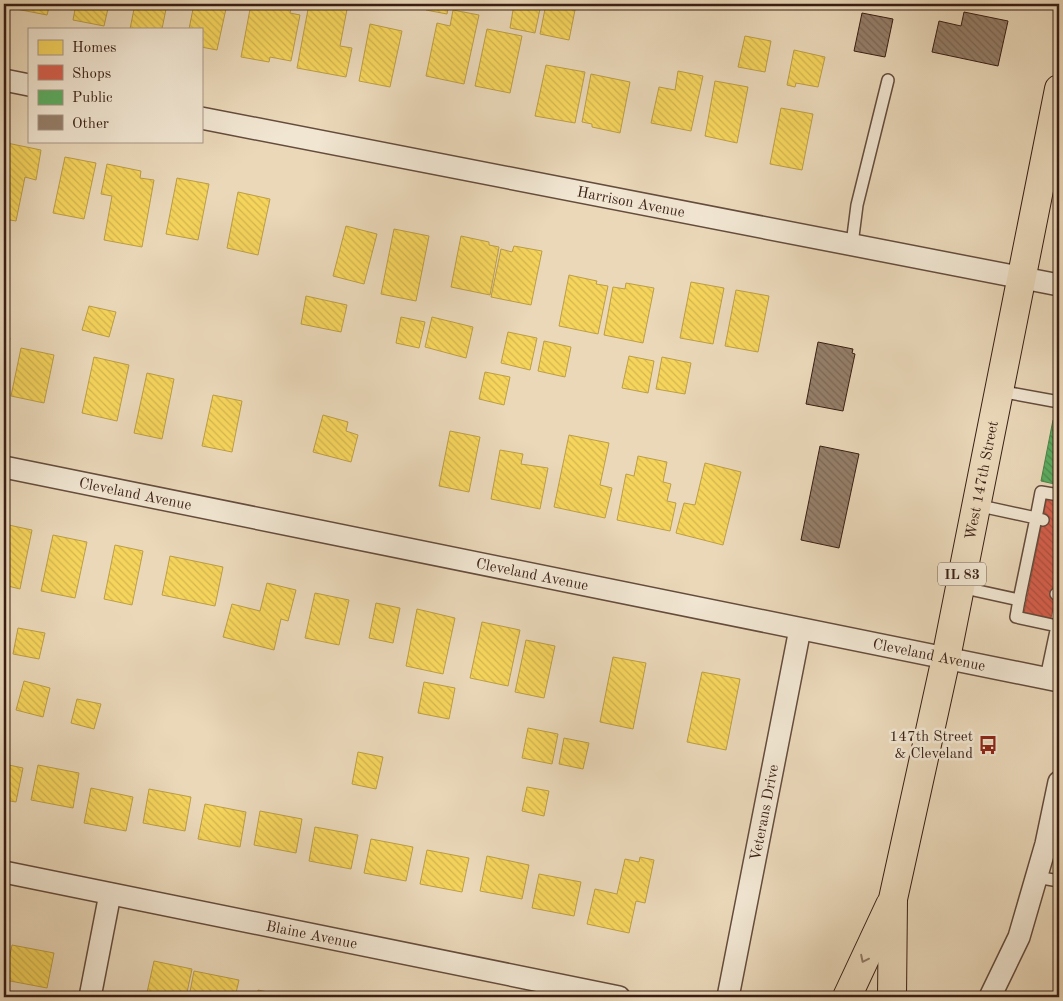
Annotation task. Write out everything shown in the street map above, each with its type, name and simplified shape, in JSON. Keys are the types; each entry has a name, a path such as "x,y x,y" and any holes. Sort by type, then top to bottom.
{"main road":[{"name":"West 147th Street","path":"892,997 893,900 946,658 1059,88"},
{"name":"West 147th Street","path":"847,997 893,900"}],"street":[{"path":"4,80 28,85"},
{"name":"Harrison Avenue","path":"202,118 1059,285"},
{"name":"Cleveland Avenue","path":"4,467 1053,679"},
{"name":"Veterans Drive","path":"728,997 800,629"},
{"path":"990,997 1019,937 1046,844 1059,782"},
{"name":"Blaine Avenue","path":"4,872 619,997"},
{"path":"90,997 110,894"}],"lane":[{"path":"852,244 857,204 888,80"},
{"path":"998,391 1059,402"},
{"path":"1053,679 1058,620 1016,617 1019,600 1025,587 1040,519 1041,492 1059,495"},
{"path":"976,505 1040,519"},
{"path":"960,587 1019,600"},
{"path":"1036,876 1059,881"}],"building: Homes":[{"path":"17,4 50,4 47,15 16,9"},
{"path":"76,4 109,4 104,26 73,20"},
{"path":"135,4 167,4 162,28 130,28"},
{"path":"194,4 227,4 217,50 202,47 202,28 189,28"},
{"path":"251,4 292,4 290,13 300,15 291,61 270,57 269,62 241,57"},
{"path":"309,4 348,4 340,46 352,48 346,77 297,68"},
{"path":"427,4 449,4 447,14 426,10"},
{"path":"514,4 541,4 535,33 510,28"},
{"path":"546,4 575,10 569,40 540,34"},
{"path":"453,10 479,15 464,84 426,76 437,23 450,26"},
{"path":"370,24 402,31 390,87 359,81"},
{"path":"487,29 522,36 510,93 475,86"},
{"path":"745,36 771,41 765,72 738,67"},
{"path":"794,50 825,57 818,87 796,83 795,87 787,85"},
{"path":"546,65 585,72 575,123 535,116"},
{"path":"678,71 703,76 691,131 651,123 659,87 675,90"},
{"path":"591,74 630,82 620,133 592,127 592,124 582,122"},
{"path":"715,81 748,87 737,143 705,136"},
{"path":"781,108 813,114 802,170 770,164"},
{"path":"7,143 41,150 36,180 25,177 16,221 4,219 4,150 6,150"},
{"path":"65,157 96,163 84,219 53,213"},
{"path":"107,164 141,171 140,178 154,180 142,247 104,240 112,196 101,194"},
{"path":"177,178 209,184 198,240 166,234"},
{"path":"238,192 270,199 258,255 227,248"},
{"path":"346,226 377,234 364,284 333,276"},
{"path":"394,229 429,236 416,301 381,294"},
{"path":"461,236 489,242 489,245 499,247 490,295 451,287"},
{"path":"514,246 542,251 531,305 491,297 501,249 512,252"},
{"path":"569,275 597,281 596,284 608,286 598,334 559,326"},
{"path":"691,282 724,288 713,344 680,338"},
{"path":"626,283 654,288 643,343 604,335 613,287 625,289"},
{"path":"736,290 769,296 758,352 725,346"},
{"path":"306,296 347,305 341,332 301,324"},
{"path":"89,306 116,312 109,337 82,330"},
{"path":"401,317 425,322 419,348 396,343"},
{"path":"432,317 473,327 466,358 425,347"},
{"path":"508,332 537,338 530,370 501,363"},
{"path":"4,336 10,338 4,363"},
{"path":"544,341 571,347 565,377 538,371"},
{"path":"21,348 54,355 44,403 11,396"},
{"path":"629,356 654,361 648,393 622,388"},
{"path":"94,357 129,365 117,421 82,413"},
{"path":"662,357 691,363 685,394 656,389"},
{"path":"485,372 510,377 504,405 479,399"},
{"path":"147,373 174,379 162,439 134,433"},
{"path":"213,395 242,401 232,452 202,446"},
{"path":"323,415 348,422 346,431 358,435 351,462 313,452"},
{"path":"450,431 480,437 469,492 439,486"},
{"path":"569,435 609,443 600,485 612,488 605,518 554,507"},
{"path":"500,450 523,454 521,464 548,468 540,509 491,499"},
{"path":"638,456 667,462 663,482 671,484 667,501 676,503 670,531 617,520 626,474 634,476"},
{"path":"705,463 741,472 723,545 676,533 684,503 695,505"},
{"path":"4,524 32,530 20,589 4,585"},
{"path":"53,535 87,542 75,598 41,591"},
{"path":"115,545 143,551 132,605 104,599"},
{"path":"170,556 223,567 215,606 162,595"},
{"path":"267,583 296,590 288,621 281,619 274,650 223,637 232,604 260,611"},
{"path":"315,593 349,600 339,645 305,638"},
{"path":"376,603 400,608 393,643 369,638"},
{"path":"417,609 455,618 443,674 406,666"},
{"path":"482,622 520,630 508,686 470,678"},
{"path":"18,628 45,633 39,659 13,654"},
{"path":"526,640 555,646 544,698 515,692"},
{"path":"613,657 646,663 633,729 600,722"},
{"path":"702,672 740,679 726,750 687,742"},
{"path":"24,681 50,688 43,717 16,710"},
{"path":"424,682 455,688 449,719 418,713"},
{"path":"77,699 101,704 94,729 71,723"},
{"path":"528,728 558,734 552,764 522,758"},
{"path":"564,738 589,743 583,769 559,764"},
{"path":"358,752 383,757 376,789 352,784"},
{"path":"4,764 23,768 16,802 4,800"},
{"path":"38,765 79,773 73,808 31,800"},
{"path":"527,787 549,791 544,816 522,811"},
{"path":"91,788 133,797 126,831 84,823"},
{"path":"149,789 191,797 185,831 143,823"},
{"path":"205,804 246,812 240,847 198,839"},
{"path":"260,811 302,819 296,853 254,845"},
{"path":"315,827 358,835 351,869 309,861"},
{"path":"371,839 413,847 406,881 364,873"},
{"path":"427,850 469,858 462,892 420,884"},
{"path":"487,856 529,865 522,899 480,891"},
{"path":"640,857 654,860 645,903 636,901 629,933 587,924 595,889 617,894 625,859 639,862"},
{"path":"539,874 581,882 574,916 532,908"},
{"path":"12,945 54,953 47,988 5,980"},
{"path":"154,961 192,969 186,997 146,997"},
{"path":"194,971 239,980 235,997 189,997"},
{"path":"258,990 293,997 257,997"}],"building: Shops":[{"path":"1047,497 1059,499 1059,580 1051,618 1024,613"}],"building: Public":[{"path":"1053,420 1059,421 1059,485 1041,481"}],"building: Other":[{"path":"964,12 1008,21 998,66 932,52 939,21 961,26"},
{"path":"862,13 893,19 885,57 854,51"},
{"path":"818,342 853,349 852,353 855,354 843,411 806,404"},
{"path":"820,446 859,454 839,548 801,540"}],"place":[{"name":"147th Street & Cleveland","path":"988,745"}]}
